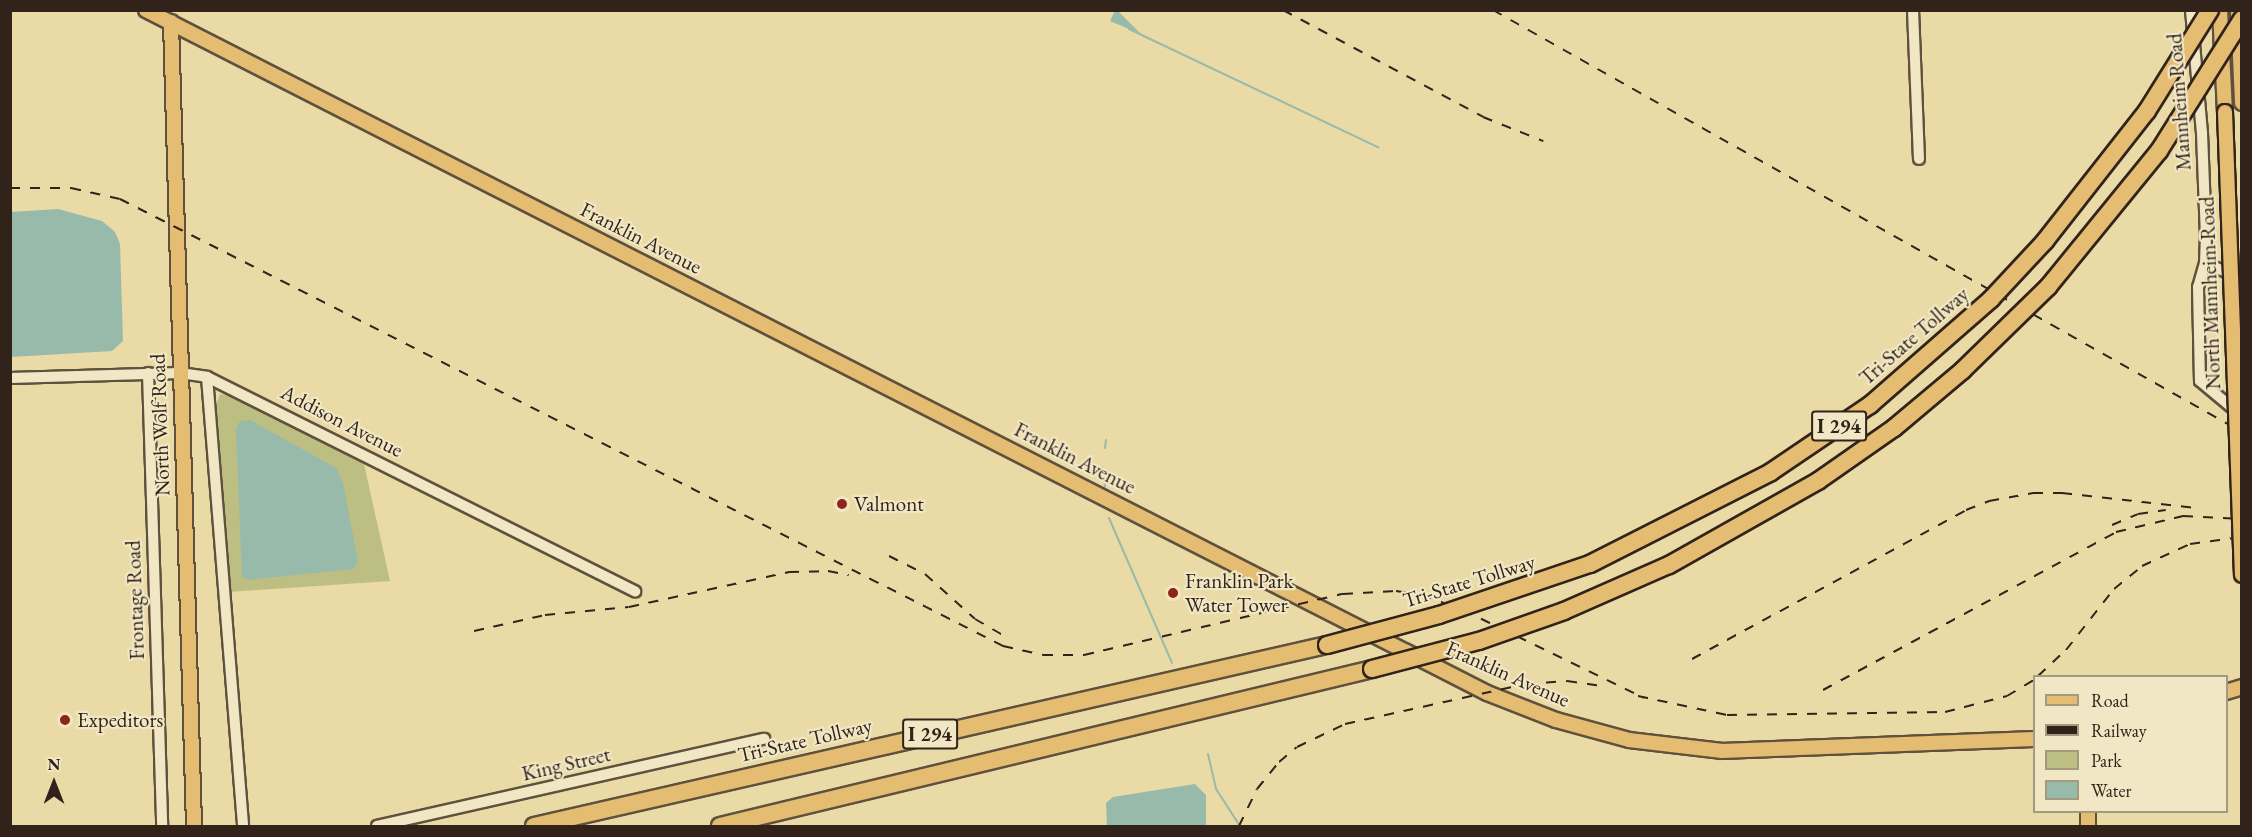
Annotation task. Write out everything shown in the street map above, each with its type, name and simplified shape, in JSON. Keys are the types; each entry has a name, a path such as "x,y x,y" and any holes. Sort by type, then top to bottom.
{"highway":[{"name":"Tri-State Tollway","path":"534,826 1327,645 1439,615 1590,564 1771,472 1870,405 1991,299 2045,241 2147,111 2210,10"},
{"name":"I 294","path":"720,826 1479,641 1564,611 1669,565 1808,488 1894,428 1963,370 2049,286 2159,151 2241,25"}],"main road":[{"name":"Franklin Avenue","path":"146,10 1487,693 1546,716 1629,740 1722,751 2033,739"},
{"name":"North Mannheim Road","path":"2220,10 2241,575"},
{"path":"2238,10 2241,25 2241,103"},
{"name":"North Wolf Road","path":"171,22 194,826"}],"street":[{"path":"1913,10 1919,159"},
{"name":"Mannheim Road","path":"2192,10 2202,133 2205,263 2198,287 2200,381 2241,415"},
{"path":"2205,263 2226,272 2241,271"},
{"name":"Addison Avenue","path":"10,378 180,372 207,377 635,591"},
{"name":"Frontage Road","path":"148,373 162,826"},
{"path":"207,377 243,826"},
{"name":"King Street","path":"377,826 764,739"}],"green space":[{"path":"220,394 236,397 364,464 390,581 227,592 214,411"}],"water":[{"path":"1115,11 1118,11 1141,34 1110,21"},
{"path":"58,209 102,221 115,232 120,244 123,341 112,351 11,357 11,212"},
{"path":"250,420 336,468 343,483 358,562 353,569 248,580 242,576 236,429 240,421"},
{"path":"1195,784 1206,795 1206,826 1107,826 1106,803 1113,797"}],"waterway":[{"path":"1129,29 1378,147"},
{"path":"1105,448 1106,440"},
{"path":"1102,467 1105,487"},
{"path":"1109,518 1172,663"},
{"path":"1208,754 1216,789 1240,826"}],"railway":[{"path":"1283,10 1483,117 1543,141"},
{"path":"1493,10 2242,432"},
{"path":"10,188 71,188 120,199 1003,646 1043,655 1084,655 1343,594 1396,591 1422,595 1463,610 1644,698"},
{"path":"1692,659 1966,510 1989,501 2033,493 2062,493 2196,508"},
{"path":"2112,525 2138,514 2166,510"},
{"path":"1823,690 2116,532 2183,516 2242,519"},
{"path":"2039,675 2066,650 2114,589 2142,566 2190,544 2242,537"},
{"path":"889,556 925,574 975,619 1009,639"},
{"path":"474,631 545,615 629,607 789,572 828,571 849,575"},
{"path":"1239,826 1257,789 1279,762 1297,747 1345,724 1526,684 1567,681 1604,686"},
{"path":"1638,696 1727,715 1945,712 2007,696 2033,681"}],"place":[{"name":"Valmont","path":"842,504"},
{"name":"Franklin Park Water Tower","path":"1173,593"},
{"name":"Expeditors","path":"65,720"}]}
